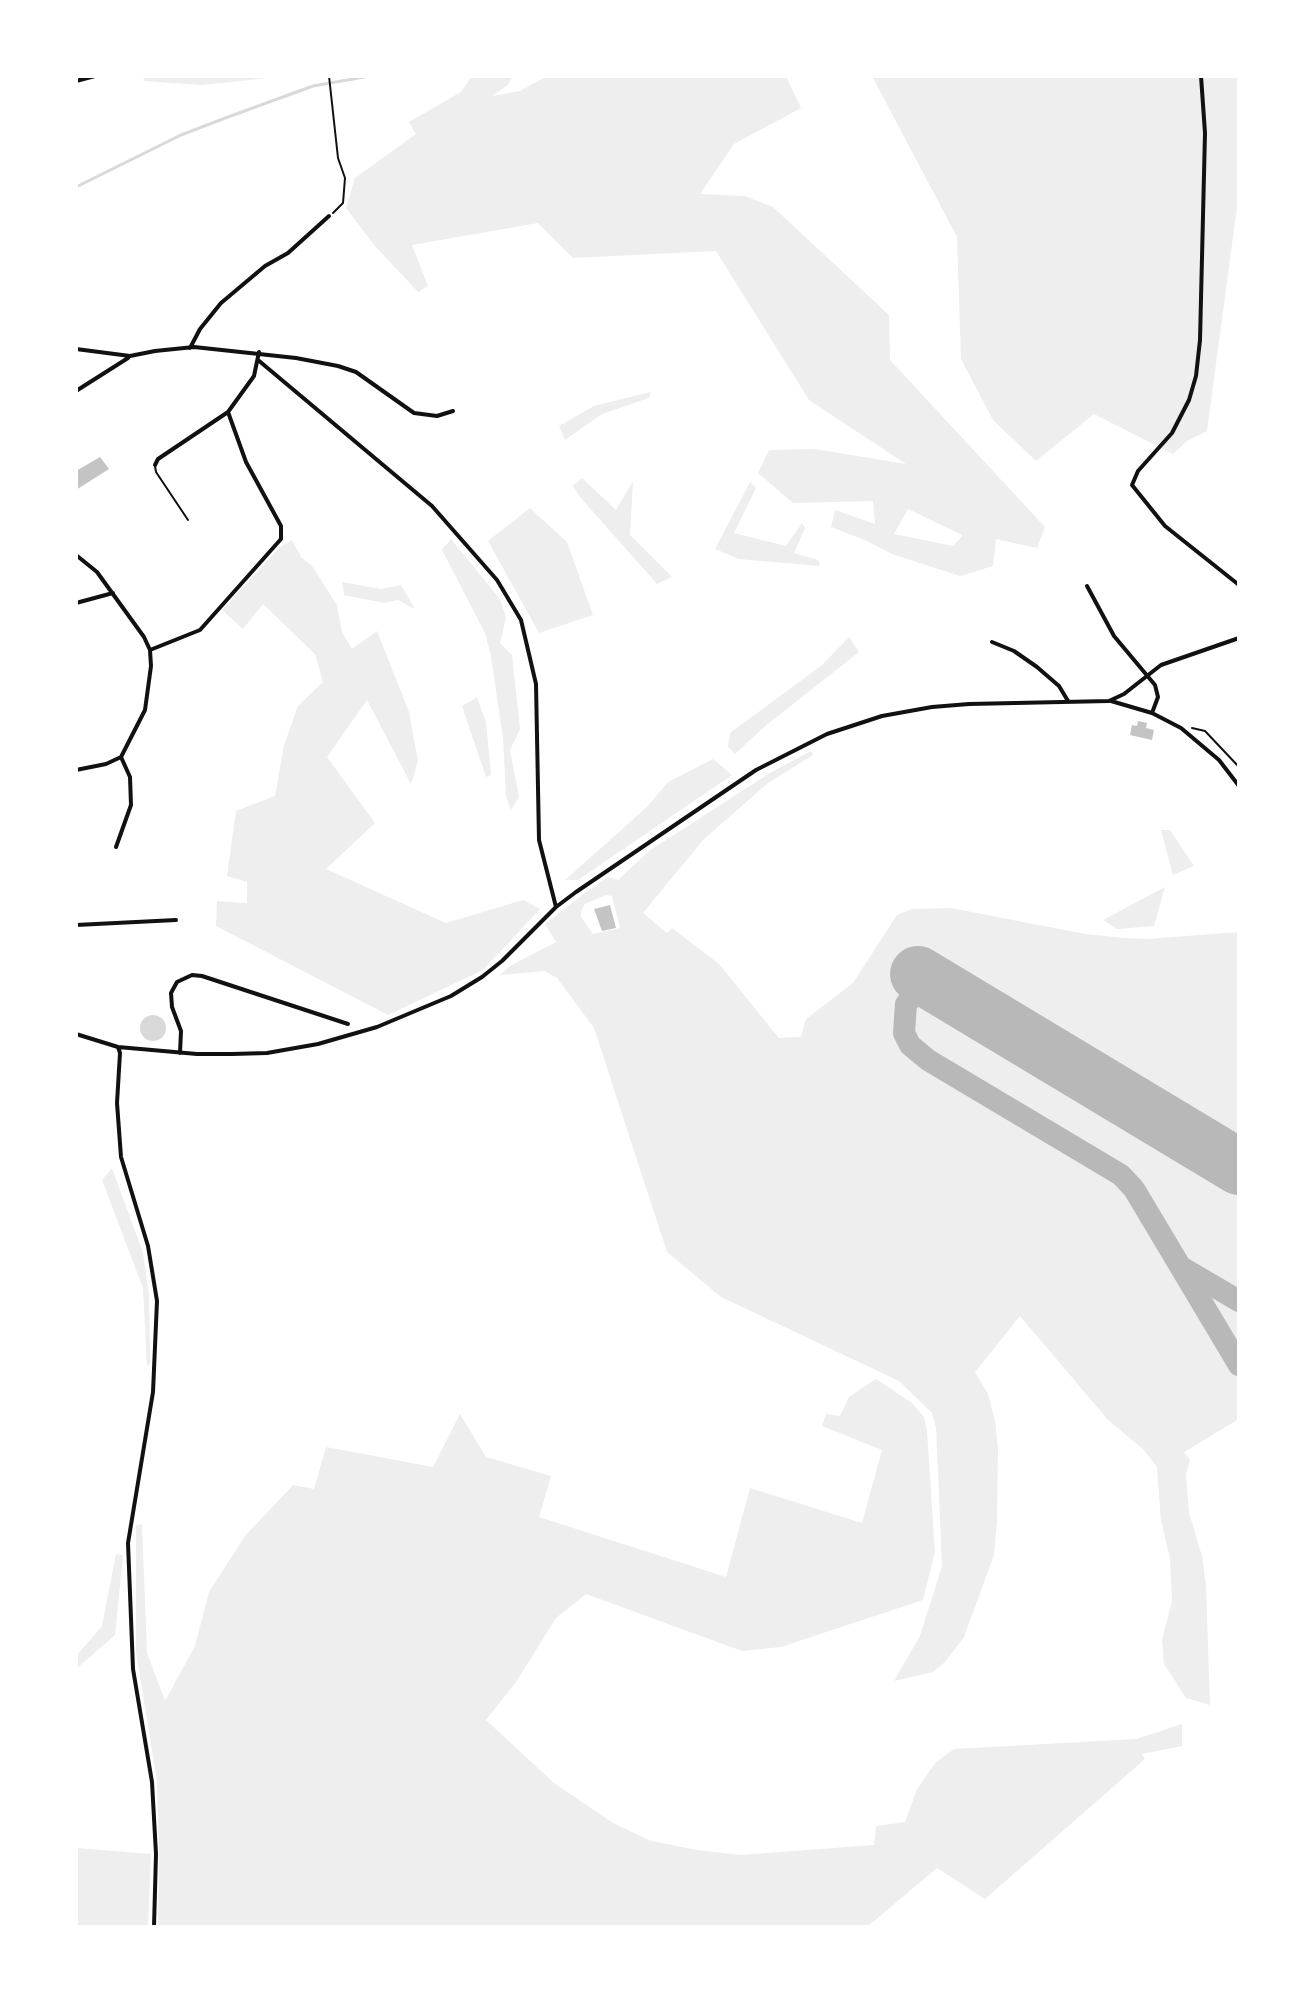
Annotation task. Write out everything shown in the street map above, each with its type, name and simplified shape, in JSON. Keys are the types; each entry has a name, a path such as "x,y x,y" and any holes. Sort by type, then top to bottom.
{"street":[{"path":"76,81 95,76"},
{"path":"1201,76 1205,133 1200,340 1196,376 1189,400 1172,433 1138,471 1132,485 1165,526 1239,585"},
{"path":"190,348 200,329 221,303 265,266 288,253 329,216"},
{"path":"76,349 130,356 190,348 259,352 356,372 414,413 437,416 453,411"},
{"path":"155,465 158,459 228,412 254,376 259,352"},
{"path":"76,391 130,356"},
{"path":"258,360 432,506 497,580 521,620 536,684 539,840 556,907"},
{"path":"150,650 200,630 283,535 280,522 246,462 228,412"},
{"path":"76,555 97,572 144,637 150,650 151,666 148,699 121,757 106,764 76,770"},
{"path":"1087,586 1114,636 1155,685 1158,693 1152,713"},
{"path":"76,603 113,593"},
{"path":"1109,701 1124,694 1161,665 1239,638"},
{"path":"992,642 1014,651 1037,667 1059,686 1068,701"},
{"path":"76,1034 118,1047 180,1053 267,1053 318,1044 377,1027 451,996 482,977 556,907 756,770 827,734 882,716 969,704 1109,701 1169,721 1198,740 1239,786"},
{"path":"116,847 131,805 130,777 121,757"},
{"path":"76,925 176,920"},
{"path":"180,1053 181,1031 172,1007 171,993 177,982 192,975 348,1024"},
{"path":"118,1047 117,1103 121,1157 148,1246 157,1301 153,1392 128,1543 133,1669 152,1782 156,1854 154,1927"}],"lane":[{"path":"155,465 156,472 188,520"}],"path":[{"path":"329,78 338,158 345,178 343,203 329,216"},
{"path":"1169,721 1205,731 1239,767"}],"shaded area":[{"path":"143,76 278,77 202,85 144,81"},
{"path":"472,76 513,76 508,85 492,96 520,91 547,76 786,76 801,108 734,144 700,194 745,196 773,207 889,315 890,360 1045,527 1037,548 996,539 993,566 960,576 892,554 831,527 835,510 875,524 873,501 793,503 758,473 769,450 815,449 906,464 809,400 716,251 573,258 538,223 412,245 428,286 418,292 374,245 346,208 355,178 416,134 409,122 461,92","holes":["908,509 962,535 953,546 894,534"]},
{"path":"872,76 1239,76 1239,192 1207,431 1187,441 1173,454 1094,414 1036,461 993,420 961,359 957,237"},
{"path":"651,392 649,398 602,414 565,440 559,426 594,406"},
{"path":"582,478 616,510 633,481 630,535 672,577 657,584 580,497 573,486"},
{"path":"750,482 756,488 734,533 786,546 802,523 805,528 794,553 818,560 820,566 739,559 715,549"},
{"path":"530,508 567,542 593,615 539,633 488,541"},
{"path":"451,539 500,599 506,618 500,643 512,655 520,729 510,750 519,797 511,810 506,796 503,738 491,656 485,633 442,550"},
{"path":"292,540 337,605 342,632 352,649 377,631 409,712 418,761 411,784 367,700 327,757 375,823 326,869 446,923 523,900 540,909 483,970 388,1015 216,926 217,901 247,903 247,882 227,876 236,811 275,796 284,745 298,706 323,682 315,654 263,604 243,629 222,610 280,547"},
{"path":"342,582 381,589 401,585 415,609 398,600 384,603 344,595"},
{"path":"849,637 859,652 764,727 735,754 728,746 730,733 822,665"},
{"path":"477,697 486,722 491,775 486,777 462,706"},
{"path":"811,751 813,755 768,783 703,840 643,913 667,933 672,928 719,964 779,1038 801,1037 806,1019 853,983 897,915 912,909 951,908 1085,934 1124,938 1239,932 1239,1419 1184,1452 1190,1460 1186,1474 1189,1513 1202,1556 1206,1586 1210,1705 1186,1698 1164,1664 1162,1640 1172,1601 1170,1558 1161,1521 1157,1467 1143,1449 1108,1420 1020,1316 975,1372 988,1394 998,1448 994,1555 964,1637 945,1662 933,1672 894,1681 920,1636 942,1566 936,1428 932,1413 899,1381 721,1297 667,1252 594,1028 557,978 545,971 500,975 510,966 556,942 545,924 582,895 608,877 618,880 649,851 770,773","holes":["606,895 612,896 620,928 593,934 581,917 581,911 585,904"]},
{"path":"713,759 732,775 578,880 565,880 647,807 668,782"},
{"path":"1161,830 1170,830 1194,866 1173,875"},
{"path":"1165,887 1154,926 1117,929 1103,920"},
{"path":"153,1015 162,1019 166,1028 162,1037 153,1041 144,1037 140,1028 144,1019"},
{"path":"112,1168 143,1253 149,1295 150,1364 147,1366 143,1288 102,1180"},
{"path":"876,1379 912,1403 924,1417 927,1431 935,1552 923,1600 781,1647 742,1651 586,1594 556,1618 516,1682 486,1720 554,1783 613,1823 651,1841 740,1855 874,1845 876,1826 905,1822 917,1789 936,1762 954,1749 1136,1739 1182,1724 1182,1746 1142,1754 1145,1759 985,1899 937,1868 867,1927 158,1927 157,1781 136,1652 136,1525 142,1524 147,1653 165,1701 195,1646 209,1592 245,1536 293,1485 314,1489 326,1447 433,1467 460,1414 486,1457 551,1476 539,1517 726,1577 750,1488 862,1523 882,1450 822,1426 826,1414 840,1416 849,1397"},
{"path":"116,1554 123,1555 115,1635 76,1669 76,1656 102,1626"},
{"path":"76,1848 151,1854 148,1927 76,1927"}],"building":[{"path":"100,457 109,469 76,490 76,471"},
{"path":"1138,721 1147,723 1146,728 1154,730 1152,740 1130,735 1132,725 1137,726"},
{"path":"610,905 616,928 602,931 594,909"}],"waterway":[{"path":"76,187 181,135 228,117 313,86 370,76"}],"taxiway":[{"path":"927,980 906,1004 904,1033 910,1045 928,1060 1121,1175 1134,1189 1239,1365"},
{"path":"1181,1267 1239,1301"}],"runway":[{"path":"918,974 1239,1167"}]}
